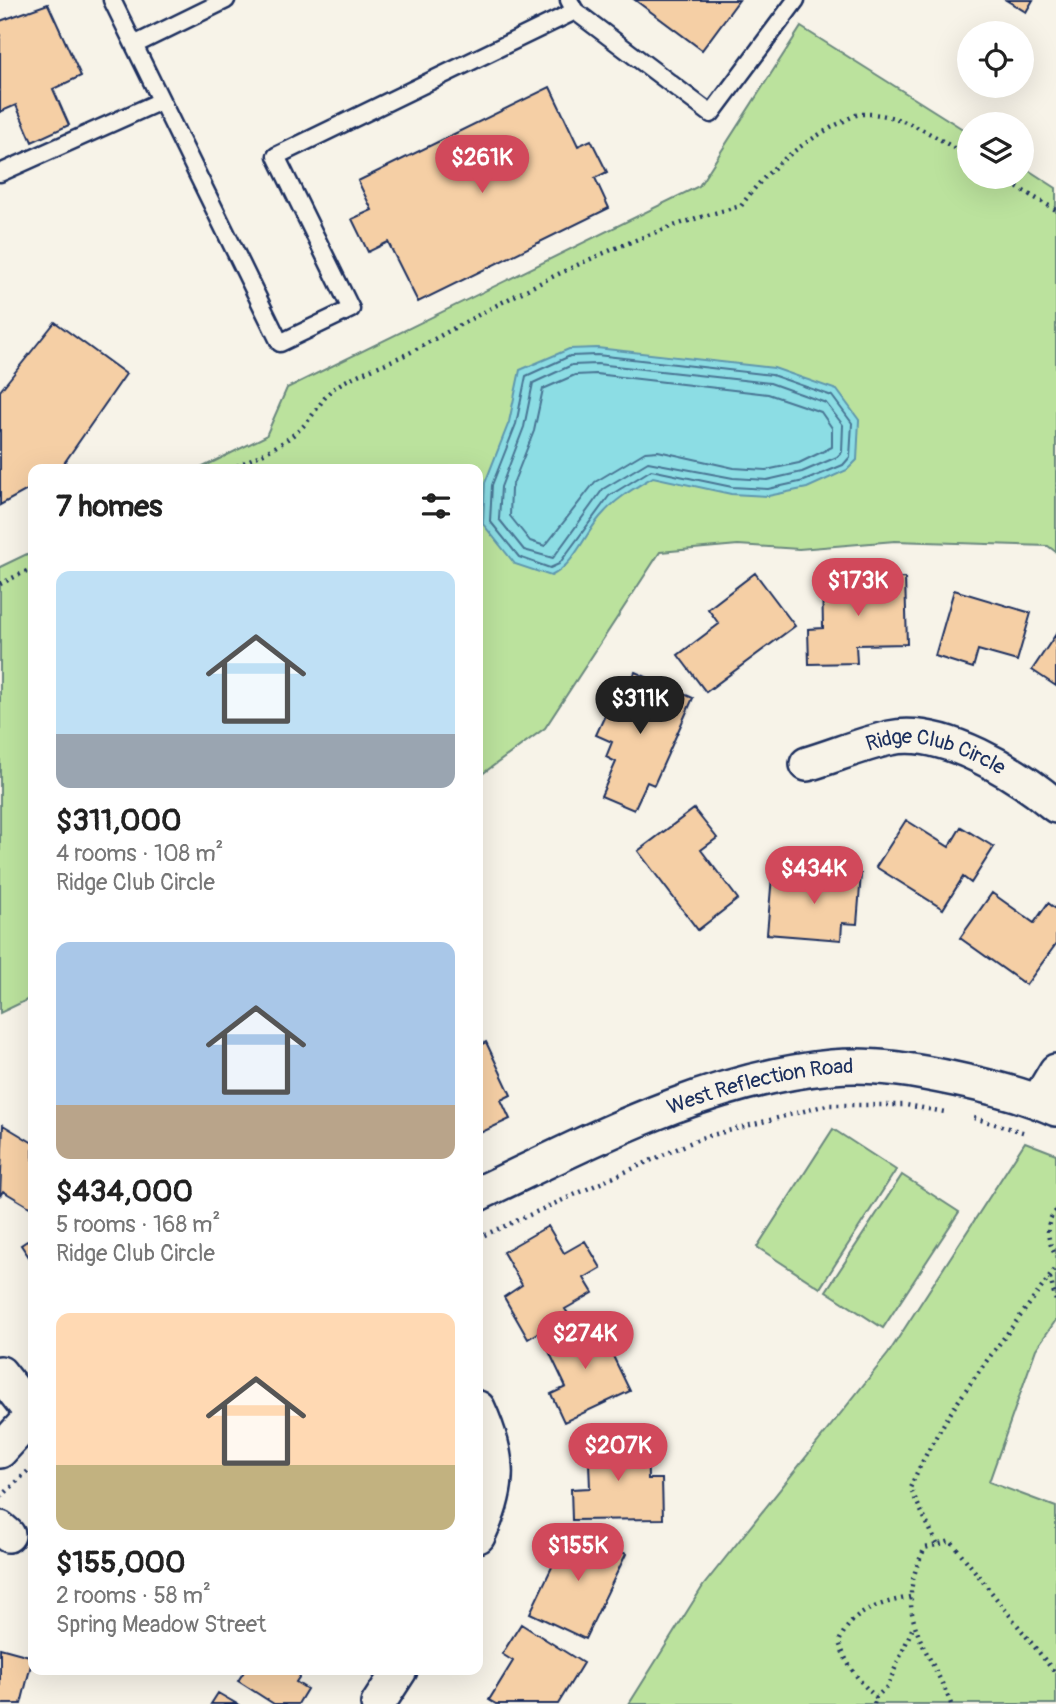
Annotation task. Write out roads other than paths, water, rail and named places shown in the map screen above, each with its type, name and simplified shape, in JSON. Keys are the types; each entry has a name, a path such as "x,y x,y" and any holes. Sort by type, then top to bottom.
{"street":[{"name":"Ridge Club Circle","path":"807,764 892,737 936,740 973,753 1015,776 1056,806"},
{"name":"West Reflection Road","path":"483,1192 655,1112 766,1076 835,1066 909,1069 1047,1105"},
{"path":"1047,1105 1056,1071"},
{"path":"0,1373 28,1409"},
{"path":"0,1451 28,1420"},
{"path":"483,1424 495,1461 496,1485 492,1506 483,1525"},
{"path":"378,1704 397,1675"}],"lane":[{"path":"112,0 280,343 351,309 276,156 572,6 711,114 796,0"},
{"path":"134,44 226,0"},
{"path":"0,173 162,101"}],"water":[{"path":"597,348 774,368 837,390 859,420 857,460 847,470 807,488 768,496 731,494 653,477 606,511 573,557 559,571 551,576 515,564 483,524 485,483 509,422 520,370 569,349"}]}
